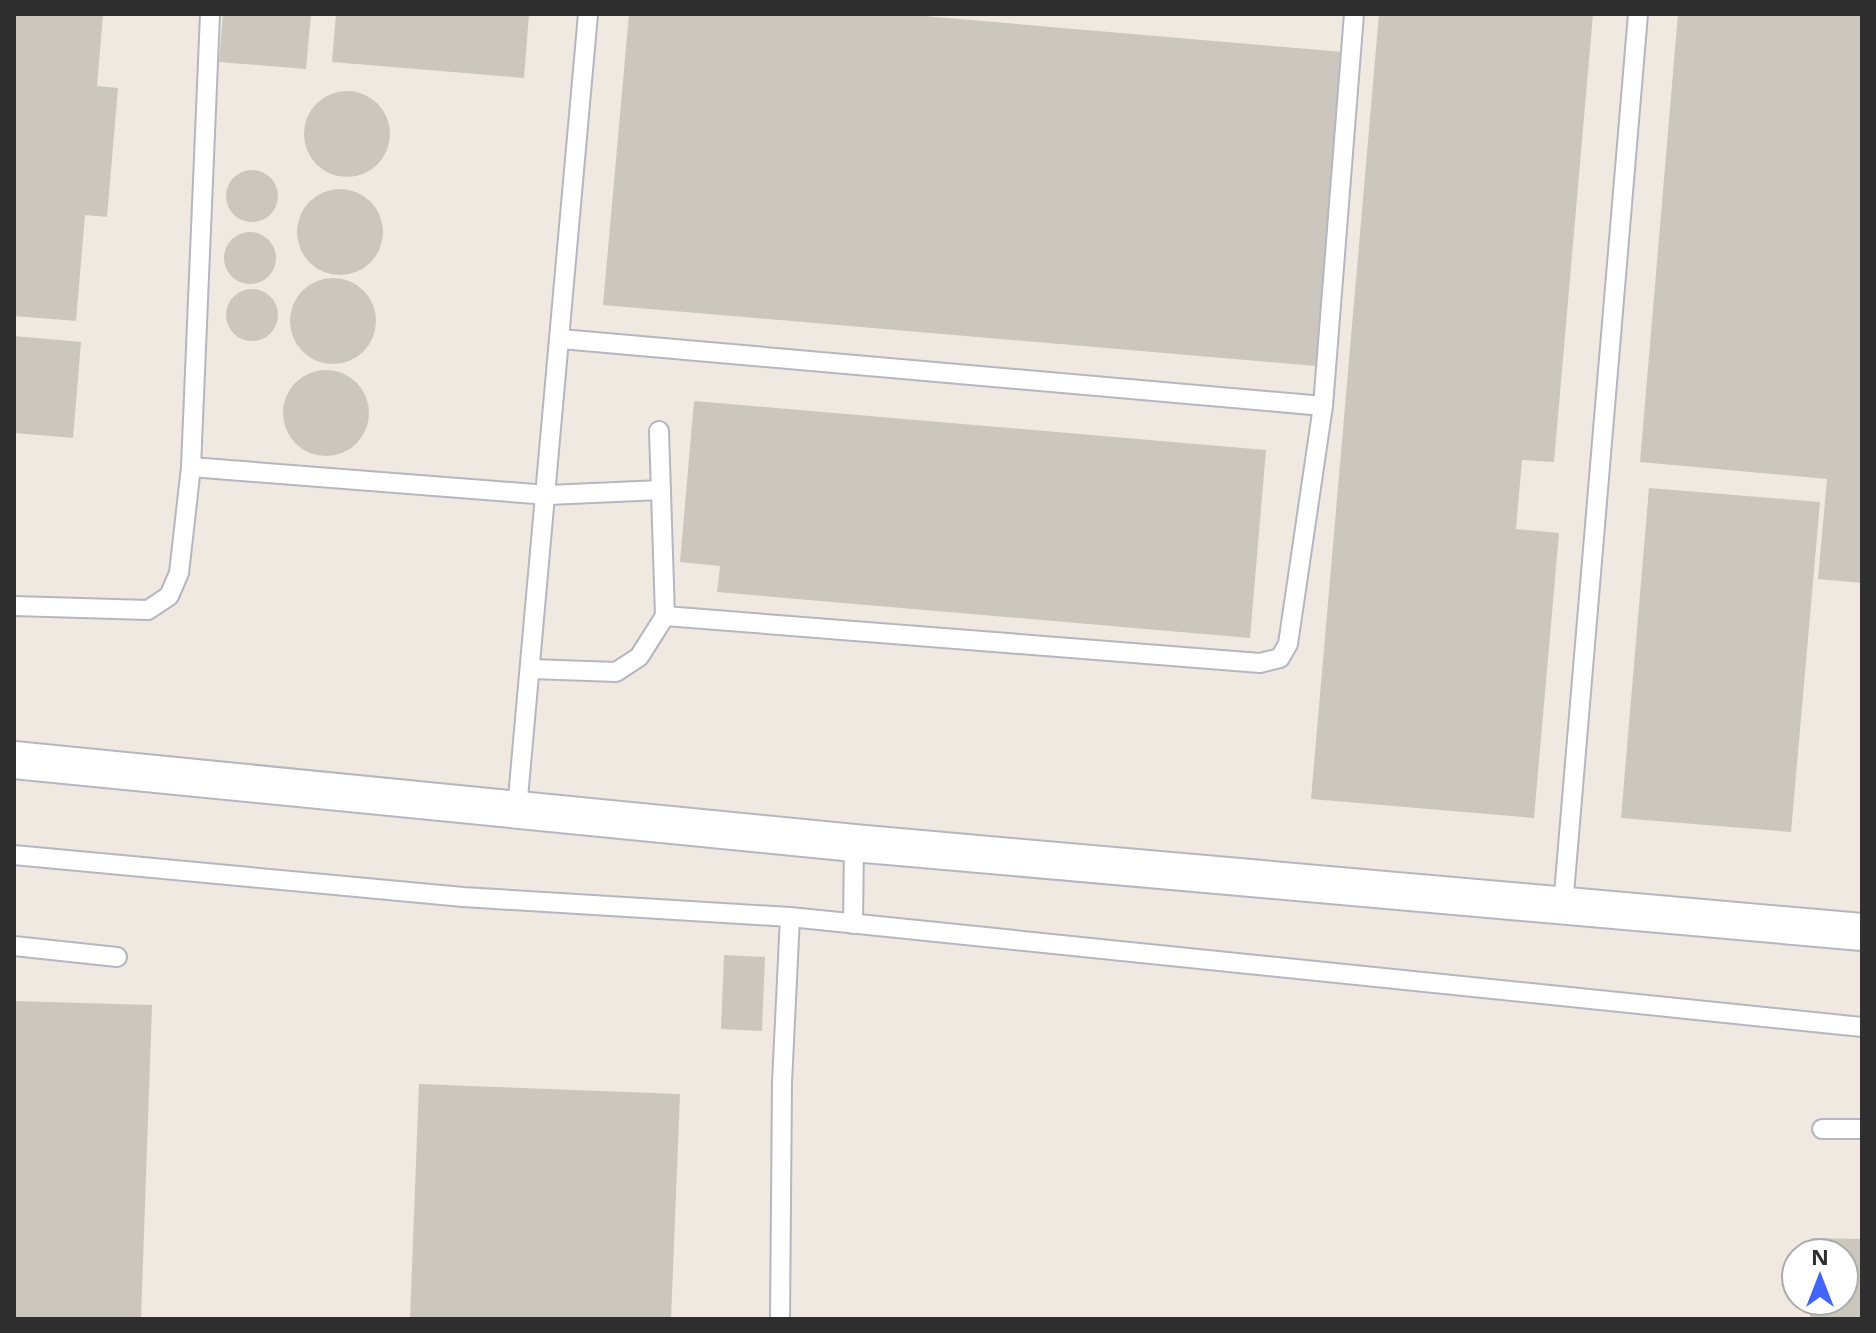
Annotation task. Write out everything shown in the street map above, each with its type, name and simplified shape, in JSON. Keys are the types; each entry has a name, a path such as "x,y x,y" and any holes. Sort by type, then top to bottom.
{"street":[{"path":"14,760 854,843 1862,932"}],"lane":[{"path":"14,606 148,610 169,596 179,573 191,467 210,14"},
{"path":"517,809 548,495 588,14"},
{"path":"665,616 1260,663 1280,658 1288,644 1323,406 1354,14"},
{"path":"1563,906 1638,14"},
{"path":"561,339 1323,406"},
{"path":"532,669 616,672 639,657 665,616 659,431"},
{"path":"191,467 548,495 661,490"},
{"path":"853,924 854,843"},
{"path":"14,855 463,897 790,917 1862,1027"},
{"path":"780,1319 782,1083 790,917"},
{"path":"14,946 117,957"},
{"path":"1822,1129 1862,1129"}],"building":[{"path":"14,14 103,14 97,86 118,88 107,217 85,215 76,321 14,316"},
{"path":"223,14 311,14 306,69 219,62"},
{"path":"336,14 529,14 524,78 332,62"},
{"path":"629,14 900,14 1343,52 1316,366 603,305"},
{"path":"1379,14 1593,14 1554,462 1522,460 1516,529 1559,533 1534,818 1311,799"},
{"path":"1678,14 1862,14 1862,583 1818,579 1827,479 1640,462"},
{"path":"347,91 371,98 383,110 390,134 383,158 371,170 347,177 323,170 311,158 304,134 311,110 323,98"},
{"path":"252,170 270,178 278,196 270,214 252,222 234,214 226,196 234,178"},
{"path":"340,189 364,196 376,208 383,232 376,256 364,268 340,275 316,268 304,256 297,232 304,208 316,196"},
{"path":"250,232 268,240 276,258 268,276 250,284 232,276 224,258 232,240"},
{"path":"333,278 357,285 369,297 376,321 369,345 357,357 333,364 309,357 297,345 290,321 297,297 309,285"},
{"path":"252,289 270,297 278,315 270,333 252,341 234,333 226,315 234,297"},
{"path":"14,336 81,342 73,438 14,433"},
{"path":"326,370 350,377 362,389 369,413 362,437 350,449 326,456 302,449 290,437 283,413 290,389 302,377"},
{"path":"694,401 1266,450 1250,638 717,592 720,566 680,562"},
{"path":"1649,488 1820,502 1791,832 1621,818"},
{"path":"724,955 765,957 762,1031 721,1029"},
{"path":"14,1001 152,1005 141,1319 14,1319"},
{"path":"419,1084 680,1094 671,1319 410,1319"},
{"path":"1862,1239 1862,1319 1810,1319 1860,1317"}]}
